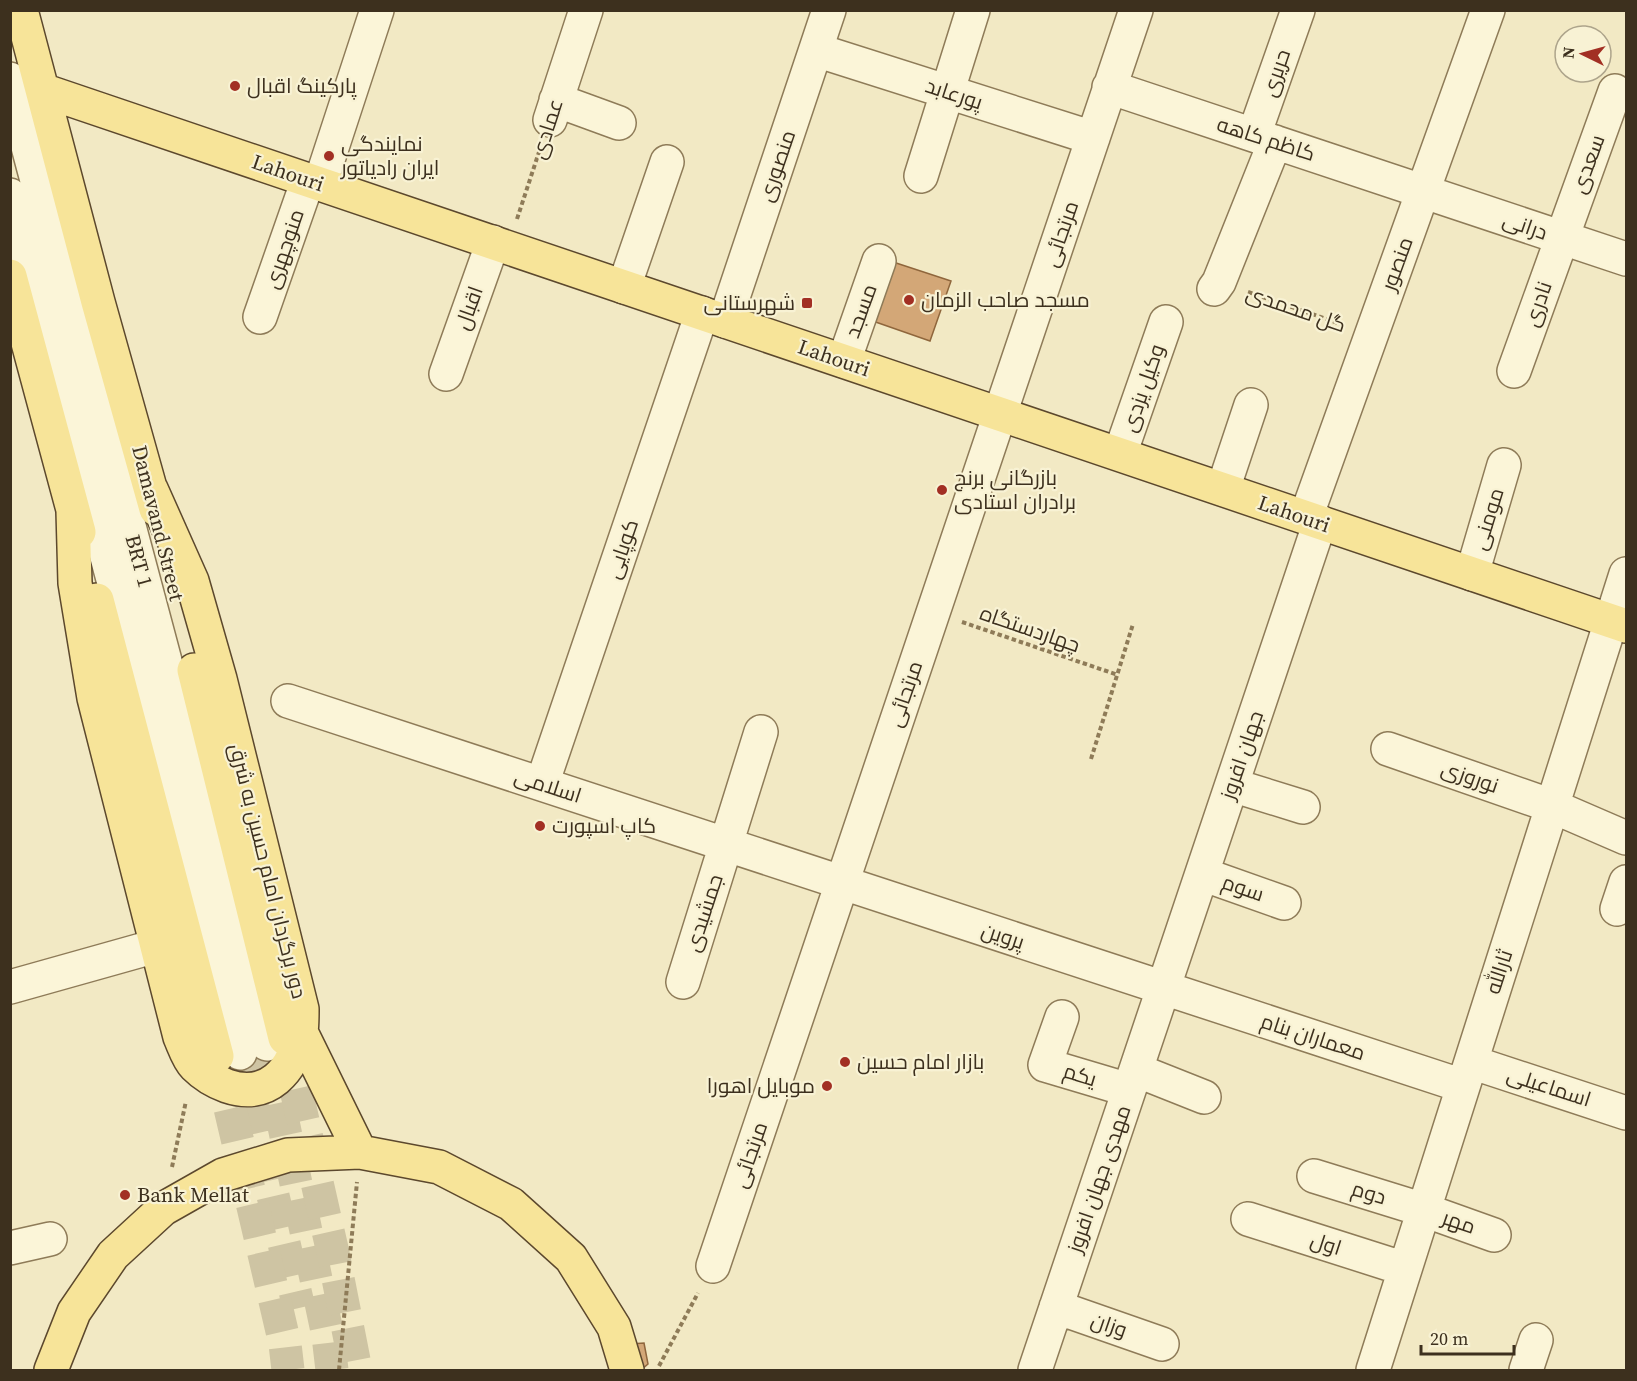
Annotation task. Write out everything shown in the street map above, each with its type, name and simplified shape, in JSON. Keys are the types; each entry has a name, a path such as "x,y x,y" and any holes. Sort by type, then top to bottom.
{"main road":[{"name":"Damavand Street","path":"21,10 98,302 151,489 251,1048"},
{"name":"Lahouri","path":"42,90 1619,623"},
{"path":"10,276 73,511 251,1048 360,1152"},
{"path":"73,511 75,583 94,698 180,1037 251,1048"},
{"path":"51,1371 74,1312 106,1265 113,1255 163,1209 223,1175 288,1155 360,1152 439,1167 511,1204 571,1258 614,1327 627,1371"}],"street":[{"name":"منوچهری","path":"260,317 314,182 376,10"},
{"name":"عمادی","path":"553,110 586,10"},
{"name":"منصوری","path":"713,317 816,51 829,10"},
{"path":"921,176 973,10"},
{"name":"مرتجائی","path":"713,1266 1136,10"},
{"name":"حریری","path":"1265,139 1298,10"},
{"name":"منصور","path":"1313,520 1372,335 1488,10"},
{"name":"پورعابد","path":"816,51 1093,138"},
{"name":"BRT 1","path":"10,79 251,1048"},
{"name":"کاظم کاهه","path":"1109,87 1423,192"},
{"name":"سعدی","path":"1561,238 1615,91"},
{"path":"553,110 619,123"},
{"name":"گل محمدی","path":"1217,286 1265,139"},
{"path":"624,287 667,162"},
{"name":"درانی","path":"1423,192 1626,259"},
{"name":"BRT 1","path":"10,195 251,1048"},
{"name":"نادری","path":"1514,371 1561,238"},
{"name":"اقبال","path":"446,374 500,245"},
{"name":"مسجد","path":"844,361 879,261"},
{"name":"کوپایی","path":"542,784 713,317"},
{"name":"وکیل یزدی","path":"1120,454 1166,322"},
{"path":"1223,489 1251,405"},
{"name":"مومنی","path":"1472,574 1504,465"},
{"name":"جهان افروز","path":"1164,988 1232,785 1313,520"},
{"name":"ثارالله","path":"1373,1371 1552,806 1619,623 1626,574"},
{"name":"اسلامی","path":"288,701 842,883"},
{"name":"جمشیدی","path":"682,982 760,732"},
{"name":"نوروزی","path":"1388,749 1552,806 1626,838"},
{"path":"1232,785 1303,807"},
{"name":"سوم","path":"1202,874 1284,903"},
{"name":"پروین","path":"842,883 1164,988"},
{"path":"10,987 156,946"},
{"name":"معماران بنام","path":"1164,988 1467,1074"},
{"name":"مهدی جهان افروز","path":"1035,1371 1164,988"},
{"name":"یکم","path":"1062,1017 1045,1065 1132,1080"},
{"name":"اسماعیلی","path":"1467,1074 1626,1113"},
{"path":"1132,1080 1204,1097"},
{"name":"دوم","path":"1314,1176 1424,1210"},
{"name":"مهر","path":"1424,1210 1494,1235"},
{"name":"اول","path":"1248,1219 1405,1269"},
{"path":"10,1248 50,1239"},
{"name":"وزان","path":"1056,1307 1162,1344"},
{"path":"1526,1371 1536,1340"}],"path":[{"name":"عمادی","path":"500,245 553,110"},
{"name":"گل محمدی","path":"1217,286 1372,335"},
{"name":"چهاردستگاه","path":"933,612 1118,675"},
{"path":"1091,759 1132,624"},
{"path":"163,1209 251,1048"},
{"path":"339,1371 360,1152"},
{"path":"656,1371 713,1266"}],"building":[{"name":"مسجد صاحب الزمان","path":"887,260 951,281 930,341 867,319"},
{"path":"644,1343 648,1364 641,1370 631,1344"}],"tunnel":[{"path":"285,1041 333,1253 356,1370"},
{"path":"240,1053 299,1308"},
{"path":"269,1055 328,1336 332,1370"},
{"path":"219,1061 285,1344 288,1370"}],"place":[{"name":"پارکینگ اقبال","path":"235,86"},
{"name":"نمایندگی ایران رادیاتور","path":"329,156"},
{"name":"مسجد صاحب الزمان","path":"909,300"},
{"name":"شهرستانی","path":"807,303"},
{"name":"بازرگانی برنج برادران استادی","path":"942,490"},
{"name":"کاپ اسپورت","path":"540,826"},
{"name":"بازار امام حسین","path":"845,1062"},
{"name":"موبایل اهورا","path":"827,1086"},
{"name":"Bank Mellat","path":"125,1195"}]}
